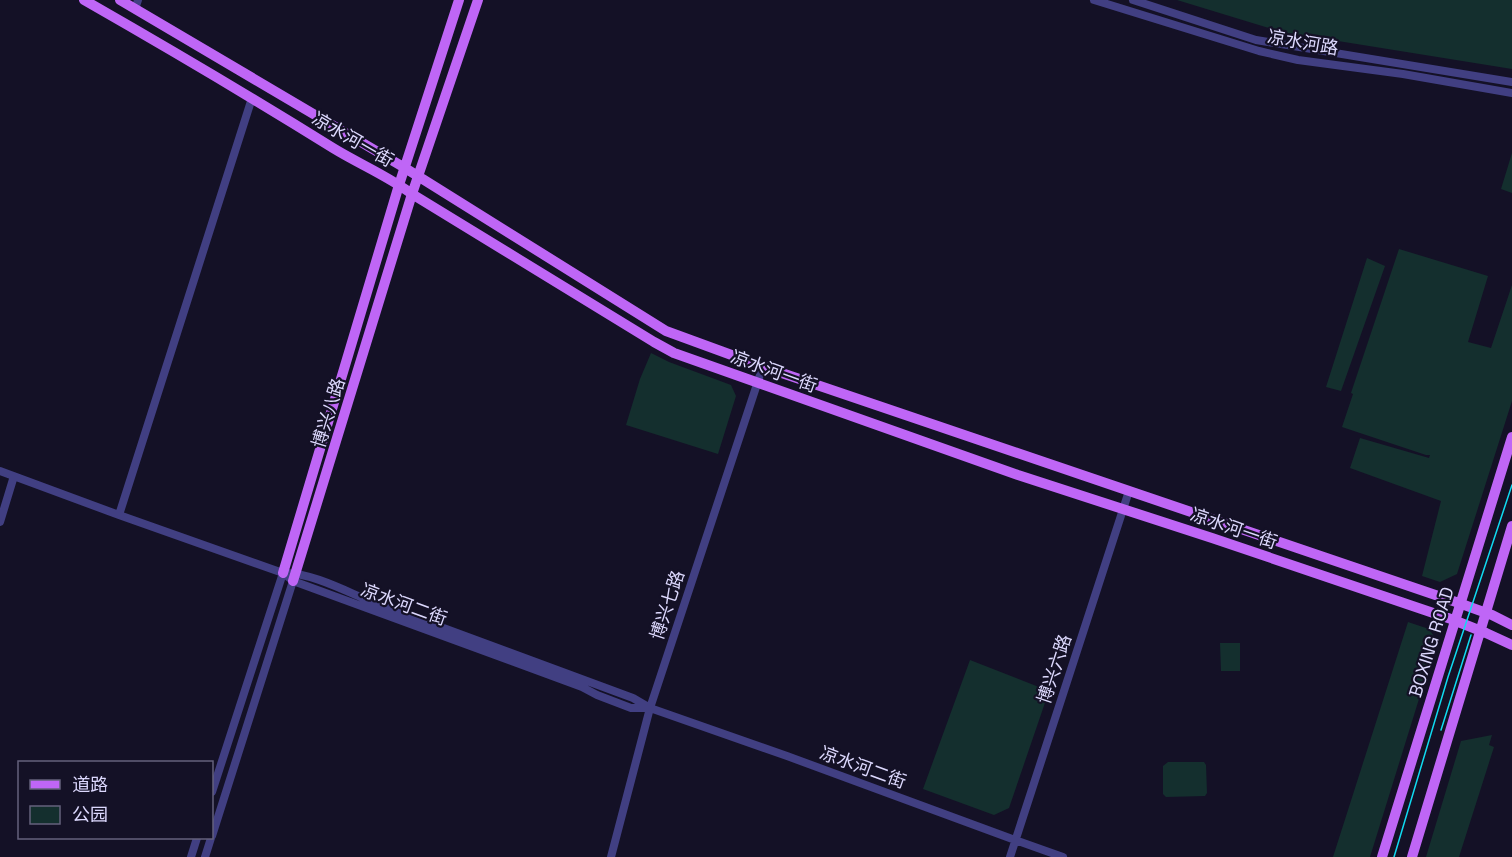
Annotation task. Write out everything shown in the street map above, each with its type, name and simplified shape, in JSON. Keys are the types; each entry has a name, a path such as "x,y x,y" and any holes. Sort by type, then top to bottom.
{"main road":[{"name":"凉水河一街","path":"84,0 346,156 399,185 674,353 1018,475 1124,508 1455,621 1512,645"},
{"name":"凉水河一街","path":"120,0 137,4 666,331 1492,615 1512,625"},
{"name":"博兴八路","path":"283,573 399,185 459,0"},
{"name":"博兴八路","path":"295,577 412,194 478,0"},
{"path":"723,370 729,369 732,364 731,354"},
{"name":"BOXING ROAD","path":"1382,857 1512,437"},
{"path":"1412,857 1512,526"}],"street":[{"name":"凉水河路","path":"1094,0 1258,51 1298,60 1512,93"},
{"name":"凉水河路","path":"1133,0 1256,40 1512,82"},
{"path":"118,515 252,98"},
{"name":"博兴七路","path":"611,857 650,708 763,366"},
{"name":"凉水河二街","path":"0,471 295,577 631,708 650,708 1064,857"},
{"path":"0,522 14,476"},
{"name":"博兴六路","path":"1010,857 1129,492"},
{"name":"博兴八路","path":"213,789 283,573"},
{"name":"博兴八路","path":"213,831 295,577"},
{"path":"191,857 196,839"},
{"name":"博兴八路","path":"205,857 210,839"}],"green space":[{"path":"1177,0 1512,0 1512,69 1282,32"},
{"path":"1512,153 1512,193 1501,189"},
{"path":"1399,249 1488,276 1468,342 1491,348 1512,285 1512,401 1457,574 1440,582 1422,576 1441,501 1350,468 1360,438 1429,458 1430,455 1342,427"},
{"path":"1367,258 1385,266 1341,391 1326,387"},
{"path":"651,353 731,385 736,396 718,454 626,425 640,379"},
{"path":"1408,622 1429,629 1435,638 1432,657 1370,857 1333,857"},
{"path":"1220,643 1240,643 1240,671 1221,671"},
{"path":"970,660 1049,691 1009,808 994,815 923,789"},
{"path":"1492,735 1489,745 1494,747 1459,857 1426,857 1461,741"},
{"path":"1168,762 1204,762 1207,793 1205,796 1166,797 1163,794 1163,766"}],"tram line":[{"path":"1394,857 1448,677 1512,485"},
{"path":"1441,730 1471,635"}]}
